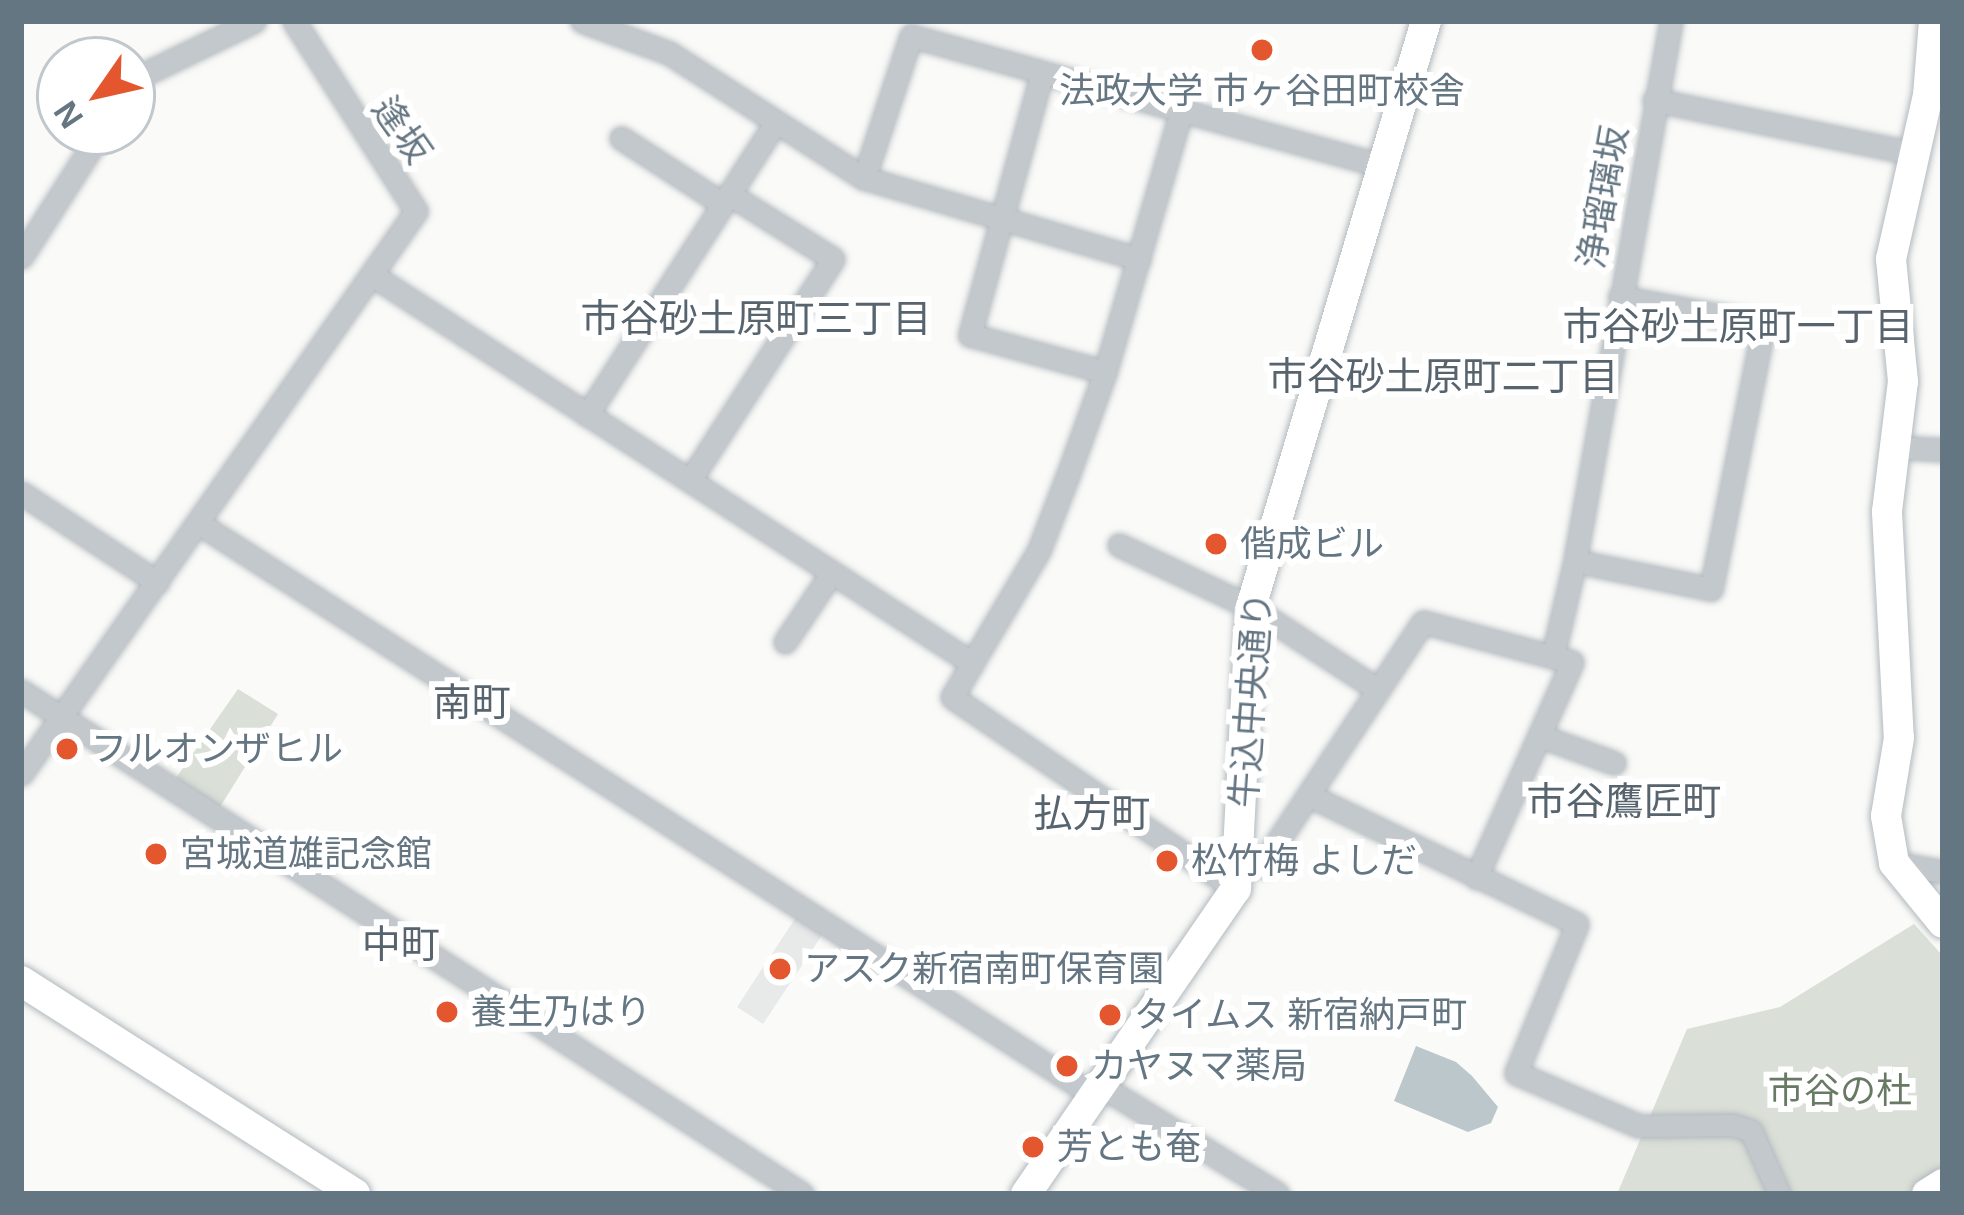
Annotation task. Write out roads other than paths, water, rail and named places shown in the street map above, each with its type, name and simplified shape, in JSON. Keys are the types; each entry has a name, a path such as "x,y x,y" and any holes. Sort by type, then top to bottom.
{"street":[{"path":"156,68 254,21"},
{"name":"逢坂","path":"294,21 326,80 414,205 413,217 372,274"},
{"path":"582,21 669,53 864,178 1139,260"},
{"name":"牛込中央通り","path":"1238,879 1251,607 1426,21"},
{"name":"浄瑠璃坂","path":"1540,736 1572,662 1553,655 1575,561 1671,21"},
{"path":"1934,21 1928,94 1891,259 1903,381 1887,512 1899,738 1886,816 1894,863 1943,923"},
{"path":"864,178 911,36 1386,167"},
{"path":"1042,73 970,335 1105,372"},
{"path":"1654,100 1913,152"},
{"path":"1181,109 1105,372 1039,550 952,697 1238,879"},
{"path":"587,415 776,123"},
{"path":"621,138 833,259 690,480"},
{"path":"21,257 86,156"},
{"path":"21,774 372,274 972,663"},
{"path":"1575,561 1712,589 1764,324 1620,297"},
{"path":"1893,447 1943,450"},
{"path":"21,494 157,582"},
{"path":"198,523 1098,1091 1278,1194"},
{"path":"1119,545 1251,607 1377,689"},
{"path":"785,642 832,572"},
{"path":"1026,1194 1238,879 1262,865 1310,796 1423,622 1553,655"},
{"path":"21,691 802,1194"},
{"path":"1476,878 1540,736 1614,763"},
{"path":"1310,796 1577,924 1516,1073 1639,1126 1733,1125 1751,1131 1779,1194"},
{"path":"1894,863 1943,872"},
{"path":"21,981 355,1194"},
{"path":"1927,1194 1943,1184"}],"place":[{"name":"法政大学 市ヶ谷田町校舎","path":"1262,50"},
{"name":"偕成ビル","path":"1216,544"},
{"name":"フルオンザヒル","path":"67,749"},
{"name":"宮城道雄記念館","path":"156,854"},
{"name":"松竹梅 よしだ","path":"1167,861"},
{"name":"アスク新宿南町保育園","path":"780,969"},
{"name":"養生乃はり","path":"447,1012"},
{"name":"タイムス 新宿納戸町","path":"1110,1015"},
{"name":"カヤヌマ薬局","path":"1067,1066"},
{"name":"芳とも奄","path":"1033,1147"}],"district":[{"name":"市谷砂土原町三丁目","path":"756,319"},
{"name":"市谷砂土原町一丁目","path":"1738,327"},
{"name":"市谷砂土原町二丁目","path":"1443,377"},
{"name":"南町","path":"472,703"},
{"name":"市谷鷹匠町","path":"1624,802"},
{"name":"払方町","path":"1092,814"},
{"name":"中町","path":"401,945"}],"park label":[{"name":"市谷の杜","path":"1840,1091"}]}
